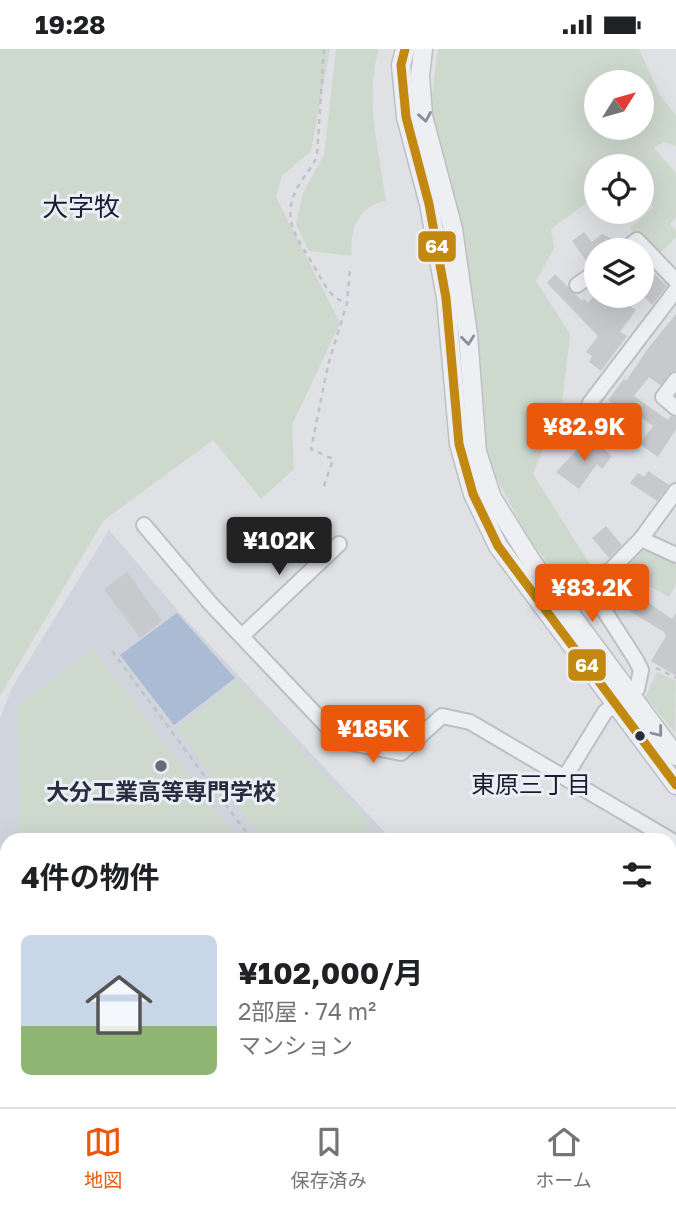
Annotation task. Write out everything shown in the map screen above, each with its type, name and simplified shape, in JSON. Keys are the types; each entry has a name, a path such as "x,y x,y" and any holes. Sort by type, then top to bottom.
{"street":[{"path":"405,49 401,65 406,117 429,204 446,298 459,444 473,494 498,546 624,701 676,756"},
{"path":"423,49 420,76 424,116 453,229 468,335 477,452 492,498 676,785"},
{"path":"654,258 676,281"},
{"path":"578,285 584,281"},
{"path":"582,430 590,403 676,290"},
{"path":"676,380 663,397 676,408"},
{"path":"565,777 605,712 624,701 641,680 642,670 593,593 596,585 641,539 676,491"},
{"path":"144,525 210,603 341,741 401,753 442,716 470,722 659,833"},
{"path":"641,539 676,555"},
{"path":"243,635 340,544"}],"path":[{"path":"324,49 317,155 313,168 301,181 290,220 298,243 329,292 347,303"},
{"path":"324,486 333,459 311,449 328,365 347,303 350,268"},
{"path":"112,651 247,833"},
{"path":"636,660 676,678"}],"shaded area":[{"path":"0,49 330,49 311,151 282,176 276,197 340,323 292,425 294,469 261,499 213,440 103,521 0,696"},
{"path":"336,49 379,49 373,105 386,201 369,207 358,220 352,237 352,256 309,251 296,224 303,193 324,155"},
{"path":"438,49 639,49 649,70 584,70 584,140 654,140 654,82 661,97 676,115 676,146 663,142 654,148 676,173 676,217 670,224 676,231 676,237 656,257 654,238 639,238 630,228 635,224 654,224 654,154 584,154 584,205 551,229 554,248 536,281 570,334 562,403 533,474 596,574 587,593 564,583 528,538 478,442 430,110"},
{"name":"大分工業高等専門学校","path":"109,530 179,612 385,833 0,833 0,718 13,686"},
{"path":"644,546 676,563 676,584 669,597 620,570"},
{"path":"93,649 233,833 20,833 18,705"},
{"path":"657,672 676,681 675,732 645,697"},
{"path":"238,681 371,826 364,833 258,833 176,729"}],"water":[{"path":"177,613 235,678 174,725 120,655"}],"building":[{"path":"584,232 589,238 584,238 584,258 572,241"},
{"path":"555,274 582,301 584,299 584,308 636,310 620,332 627,336 601,371 589,362 592,356 586,352 598,336 547,283"},
{"path":"654,274 667,286 654,302"},
{"path":"676,314 676,370 660,385 649,377 634,396 668,420 671,416 676,417 676,429 658,457 640,444 653,426 626,406 622,411 608,400 624,379 626,381"},
{"path":"589,437 612,456 602,469 597,464 579,489 556,472"},
{"path":"648,471 669,485 657,501 630,483 638,473 644,477"},
{"path":"606,526 622,545 609,558 592,538"},
{"path":"127,572 162,621 140,638 104,589"},
{"path":"632,579 641,590 636,594 672,619 676,613 676,676 651,661 666,636 664,632 623,607 622,609 608,597 616,585 621,588"}],"transit line":[{"name":"64","path":"405,49 401,65 406,117 429,204 446,298 459,444 473,494 498,546 676,785"}],"place":[{"name":"大分工業高等専門学校","path":"161,766"}],"district":[{"name":"大字牧","path":"81,206"},
{"name":"東原三丁目","path":"531,783"}]}
